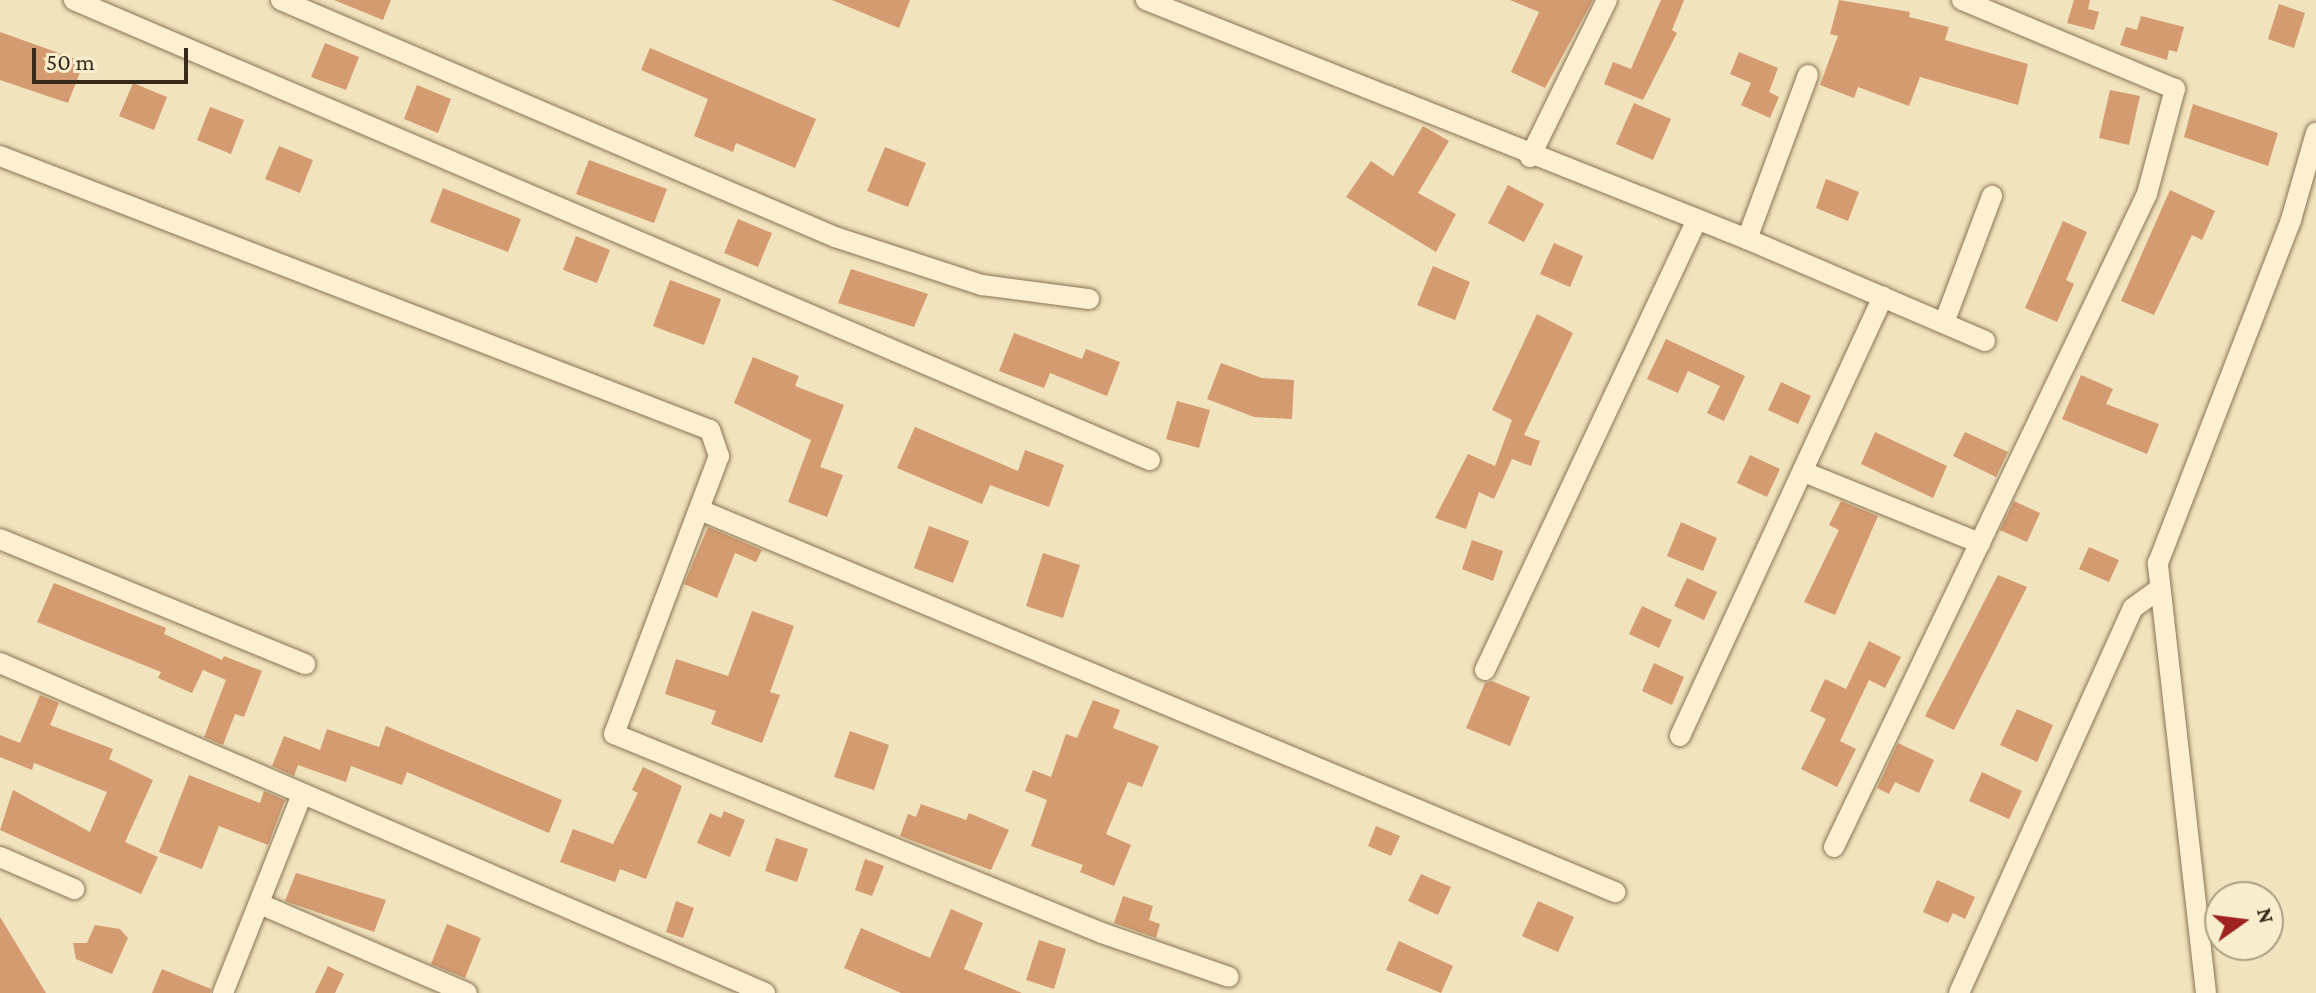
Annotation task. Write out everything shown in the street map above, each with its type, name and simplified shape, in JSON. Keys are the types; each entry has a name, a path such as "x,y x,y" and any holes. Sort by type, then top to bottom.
{"street":[{"path":"74,0 1150,460"},
{"path":"281,0 835,237 982,285 1089,299"},
{"path":"1146,0 1530,157 1747,239 1985,341"},
{"path":"1530,157 1607,0"},
{"path":"1834,847 2147,194 2175,89 1962,0"},
{"path":"1747,239 1808,75"},
{"path":"2206,993 2158,590 2164,542 2291,220 2316,133"},
{"path":"0,156 710,430 719,456 614,734 1102,933 1229,977"},
{"path":"1944,323 1992,196"},
{"path":"1485,670 1697,219"},
{"path":"1680,736 1883,297"},
{"path":"1804,472 1980,543"},
{"path":"700,510 1615,892"},
{"path":"0,539 305,664"},
{"path":"1959,993 2133,608 2158,590"},
{"path":"0,663 765,993"},
{"path":"223,993 302,794"},
{"path":"0,857 74,889"},
{"path":"260,904 467,993"}],"building":[{"path":"334,0 391,0 383,20"},
{"path":"832,0 910,0 899,28"},
{"path":"1510,0 1593,0 1545,88 1511,72 1539,12"},
{"path":"1661,0 1684,0 1672,30 1677,33 1643,100 1604,84 1613,62 1631,69"},
{"path":"1839,0 1910,12 1909,17 1949,27 1945,40 2028,64 2018,105 1920,77 1909,106 1858,87 1854,98 1820,85 1838,36 1830,34"},
{"path":"2074,0 2090,0 2088,9 2099,12 2094,30 2067,23"},
{"path":"2279,4 2305,13 2294,48 2268,39"},
{"path":"2141,16 2184,27 2177,52 2169,50 2167,60 2120,45 2126,27 2137,30"},
{"path":"0,32 84,62 68,103 0,80"},
{"path":"325,43 359,57 346,90 311,77"},
{"path":"650,48 816,119 795,168 736,143 733,152 694,136 708,99 641,70"},
{"path":"1739,52 1778,68 1769,92 1779,97 1770,118 1741,105 1751,83 1730,74"},
{"path":"133,83 167,97 154,130 119,116"},
{"path":"417,85 451,99 438,133 404,119"},
{"path":"2110,90 2140,96 2129,145 2099,138"},
{"path":"1634,103 1671,119 1653,160 1616,144"},
{"path":"2193,104 2278,133 2268,166 2184,137"},
{"path":"210,107 244,120 231,154 197,140"},
{"path":"1423,126 1449,141 1418,193 1456,214 1436,252 1346,197 1371,161 1393,176"},
{"path":"279,146 313,160 300,193 265,179"},
{"path":"885,147 926,163 908,207 867,191"},
{"path":"589,160 667,189 654,223 576,194"},
{"path":"1826,179 1859,192 1848,221 1816,208"},
{"path":"1508,185 1544,204 1524,242 1488,223"},
{"path":"443,188 521,219 508,252 430,222"},
{"path":"2170,190 2215,211 2202,240 2192,235 2154,315 2121,301"},
{"path":"738,219 772,233 758,267 724,253"},
{"path":"2063,221 2087,232 2066,280 2074,284 2057,322 2025,308"},
{"path":"576,236 610,250 597,283 563,270"},
{"path":"1554,243 1583,256 1570,287 1540,274"},
{"path":"1433,266 1470,282 1455,320 1417,305"},
{"path":"851,269 928,294 914,327 838,303"},
{"path":"670,280 721,299 704,345 653,326"},
{"path":"1537,314 1573,333 1524,435 1540,441 1531,466 1512,459 1494,499 1479,492 1466,529 1435,518 1468,454 1495,466 1512,420 1492,410"},
{"path":"1014,333 1082,359 1086,349 1120,362 1107,396 1050,373 1044,388 999,371"},
{"path":"1666,339 1745,376 1724,421 1707,413 1720,386 1688,371 1678,393 1647,379"},
{"path":"753,357 799,376 795,386 844,405 820,467 843,475 827,517 788,502 811,440 734,403"},
{"path":"1221,363 1262,378 1294,380 1292,419 1254,417 1207,399"},
{"path":"2081,375 2113,389 2106,404 2159,424 2147,454 2062,419"},
{"path":"1781,382 1811,396 1798,424 1768,410"},
{"path":"1177,401 1210,410 1199,448 1166,439"},
{"path":"915,427 1018,471 1025,450 1064,465 1049,507 990,485 982,504 897,468"},
{"path":"1875,432 1947,466 1933,498 1861,464"},
{"path":"1965,432 2008,452 1996,477 1953,456"},
{"path":"1750,455 1780,469 1767,497 1737,483"},
{"path":"1841,501 1878,516 1835,615 1804,602 1839,530 1829,525"},
{"path":"2014,501 2040,513 2027,542 2000,530"},
{"path":"1681,522 1717,538 1703,571 1667,556"},
{"path":"929,526 969,541 953,583 914,568"},
{"path":"708,527 762,550 756,562 735,553 717,598 684,584"},
{"path":"1472,540 1503,551 1493,581 1462,569"},
{"path":"2089,547 2119,560 2109,582 2079,569"},
{"path":"1043,553 1080,565 1063,618 1026,606"},
{"path":"1998,575 2027,587 1954,730 1925,716"},
{"path":"1687,578 1717,592 1704,620 1674,606"},
{"path":"54,583 166,628 164,634 222,660 224,656 262,671 244,717 235,714 223,745 204,737 226,680 203,670 192,693 158,678 161,672 37,622"},
{"path":"1642,606 1672,620 1659,648 1629,634"},
{"path":"752,611 794,626 770,692 780,695 762,743 711,724 716,711 665,694 676,659 728,676"},
{"path":"1869,641 1901,657 1885,688 1869,680 1840,741 1856,749 1837,787 1801,769 1826,719 1810,711 1825,679 1846,689"},
{"path":"1654,663 1684,677 1672,705 1642,691"},
{"path":"1492,681 1530,697 1510,746 1466,728 1485,683"},
{"path":"40,695 59,703 50,725 113,749 109,759 153,780 125,842 158,857 141,894 0,830 13,790 90,832 107,792 34,763 32,770 0,757 0,735 20,743"},
{"path":"1093,700 1120,710 1113,728 1159,746 1142,787 1128,782 1106,834 1131,845 1114,886 1080,872 1083,865 1031,846 1047,800 1025,791 1033,770 1051,777 1066,734 1077,738"},
{"path":"2017,709 2053,725 2037,762 2000,745"},
{"path":"386,726 562,800 549,833 407,772 402,785 351,766 346,782 298,765 294,776 272,766 284,736 320,750 327,729 379,747"},
{"path":"850,731 889,745 874,790 834,777"},
{"path":"1898,743 1934,760 1919,793 1895,782 1889,794 1877,788"},
{"path":"643,767 682,786 646,879 620,869 615,882 560,862 573,829 613,844 638,793 632,790"},
{"path":"1982,772 2022,791 2009,819 1969,801"},
{"path":"189,775 260,803 264,791 285,800 268,845 219,826 202,869 159,852"},
{"path":"921,804 966,820 969,813 1009,830 991,870 900,836 908,814 916,817"},
{"path":"724,811 745,820 730,857 697,843 710,813 721,818"},
{"path":"1376,826 1400,836 1391,856 1368,846"},
{"path":"776,838 808,849 797,882 765,871"},
{"path":"865,859 884,866 872,896 855,890"},
{"path":"296,873 386,900 374,932 285,901"},
{"path":"1421,874 1451,887 1438,915 1408,901"},
{"path":"1937,880 1975,897 1965,919 1953,913 1948,923 1923,912"},
{"path":"1123,896 1153,906 1149,920 1160,924 1156,938 1114,923"},
{"path":"676,901 694,908 683,938 666,932"},
{"path":"1538,901 1574,917 1558,952 1522,936"},
{"path":"951,909 983,923 964,969 1022,993 901,993 844,968 861,928 930,958"},
{"path":"0,917 46,993 0,993"},
{"path":"447,924 481,938 465,978 431,964"},
{"path":"95,925 120,929 128,938 112,974 76,959 73,943 87,943"},
{"path":"1039,940 1066,949 1054,989 1026,980"},
{"path":"1399,941 1453,966 1441,993 1386,970"},
{"path":"328,966 344,974 335,993 315,993"},
{"path":"162,969 211,989 210,993 152,993"}]}
